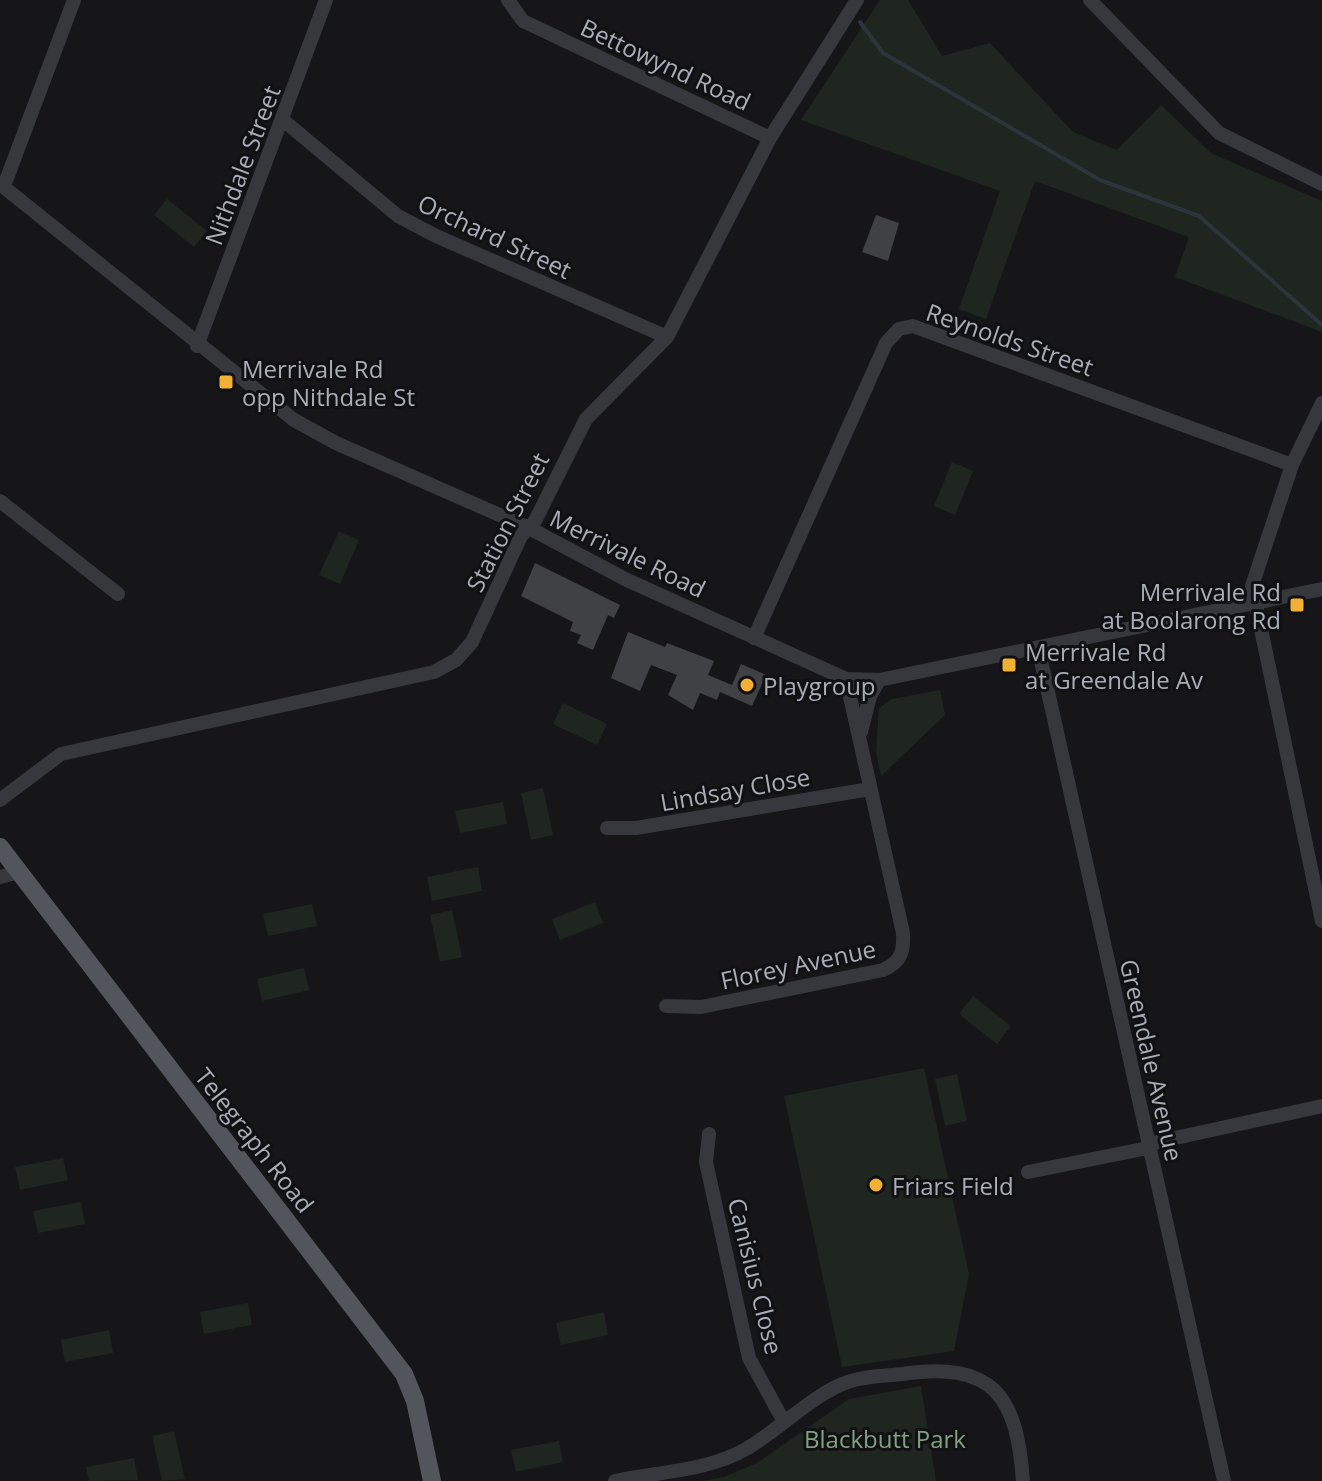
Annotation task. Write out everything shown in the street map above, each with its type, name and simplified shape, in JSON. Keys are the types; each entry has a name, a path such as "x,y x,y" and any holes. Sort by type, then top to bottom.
{"main road":[{"name":"Telegraph Road","path":"0,847 404,1374 415,1401 432,1481"}],"street":[{"path":"2,185 74,0"},
{"name":"Nithdale Street","path":"197,346 326,0"},
{"name":"Bettowynd Road","path":"508,0 523,21 770,138"},
{"name":"Station Street","path":"0,800 61,754 445,667 472,642 521,536 529,528 586,419 667,337 770,138 857,0"},
{"path":"1090,0 1219,133 1322,184"},
{"name":"Orchard Street","path":"283,120 398,216 436,236 667,337"},
{"name":"Merrivale Road","path":"2,185 197,346 294,420 336,443 529,528 627,580 846,679 879,680 1322,589"},
{"name":"Reynolds Street","path":"754,638 886,343 899,329 913,326 1292,465"},
{"path":"1322,403 1292,465 1252,579 1322,921"},
{"path":"0,501 118,594"},
{"name":"Greendale Avenue","path":"1038,647 1224,1481"},
{"name":"Florey Avenue","path":"666,1006 701,1007 883,970 899,960 904,950 903,933 846,679"},
{"name":"Florey Avenue","path":"861,736 870,696 879,680"},
{"name":"Lindsay Close","path":"607,828 636,828 870,789"},
{"path":"0,877 20,872"},
{"path":"1028,1172 1322,1106"},
{"name":"Canisius Close","path":"709,1134 706,1162 749,1358 784,1422"},
{"path":"615,1481 714,1462 745,1450 846,1382 937,1369 968,1373 991,1387 1008,1405 1020,1437 1023,1481"}],"green space":[{"path":"880,0 908,0 942,56 990,43 1073,132 1117,150 1161,105 1211,153 1322,201 1322,332 1175,277 1189,237 1035,181 986,319 959,309 1000,191 801,120"},
{"path":"167,199 207,231 194,247 154,215"},
{"path":"952,462 973,471 955,515 934,506"},
{"path":"339,531 359,540 340,584 319,575"},
{"path":"940,690 945,715 881,776 876,752 879,708 892,699"},
{"path":"563,703 607,724 597,745 553,724"},
{"path":"543,788 553,835 531,840 521,793"},
{"path":"503,802 507,824 460,833 455,811"},
{"path":"478,867 482,891 432,901 427,877"},
{"path":"595,902 603,923 560,940 552,919"},
{"path":"312,904 317,926 268,936 263,914"},
{"path":"452,910 462,957 440,962 430,915"},
{"path":"304,968 309,990 262,1001 257,979"},
{"path":"973,996 1011,1026 997,1044 959,1014"},
{"name":"Friars Field","path":"924,1068 969,1274 954,1351 842,1367 784,1096"},
{"path":"957,1074 967,1121 945,1126 935,1079"},
{"path":"63,1158 68,1180 20,1190 15,1167"},
{"path":"81,1202 85,1224 38,1233 33,1211"},
{"path":"248,1303 252,1325 204,1334 200,1312"},
{"path":"604,1312 608,1335 561,1345 556,1323"},
{"path":"109,1330 113,1353 65,1362 61,1340"},
{"name":"Blackbutt Park","path":"921,1386 936,1481 703,1481 724,1477 757,1463 849,1399"},
{"path":"174,1431 185,1479 162,1481 152,1436"},
{"path":"559,1441 563,1462 516,1472 511,1450"},
{"path":"134,1458 138,1480 89,1481 86,1467"}],"building":[{"path":"876,215 899,223 888,261 862,252"},
{"path":"535,563 620,605 614,618 608,615 593,650 577,643 581,635 570,631 573,622 521,596"},
{"path":"628,632 714,661 708,675 732,685 741,664 766,675 752,706 720,692 717,700 700,693 693,710 668,695 677,675 651,665 640,691 611,678"}],"waterway":[{"path":"860,22 883,53 1100,180 1199,216 1322,325"}],"place":[{"name":"Merrivale Rd opp Nithdale St","path":"226,382"},
{"name":"Merrivale Rd at Boolarong Rd","path":"1297,605"},
{"name":"Merrivale Rd at Greendale Av","path":"1009,665"},
{"name":"Playgroup","path":"747,685"},
{"name":"Friars Field","path":"876,1185"}]}
